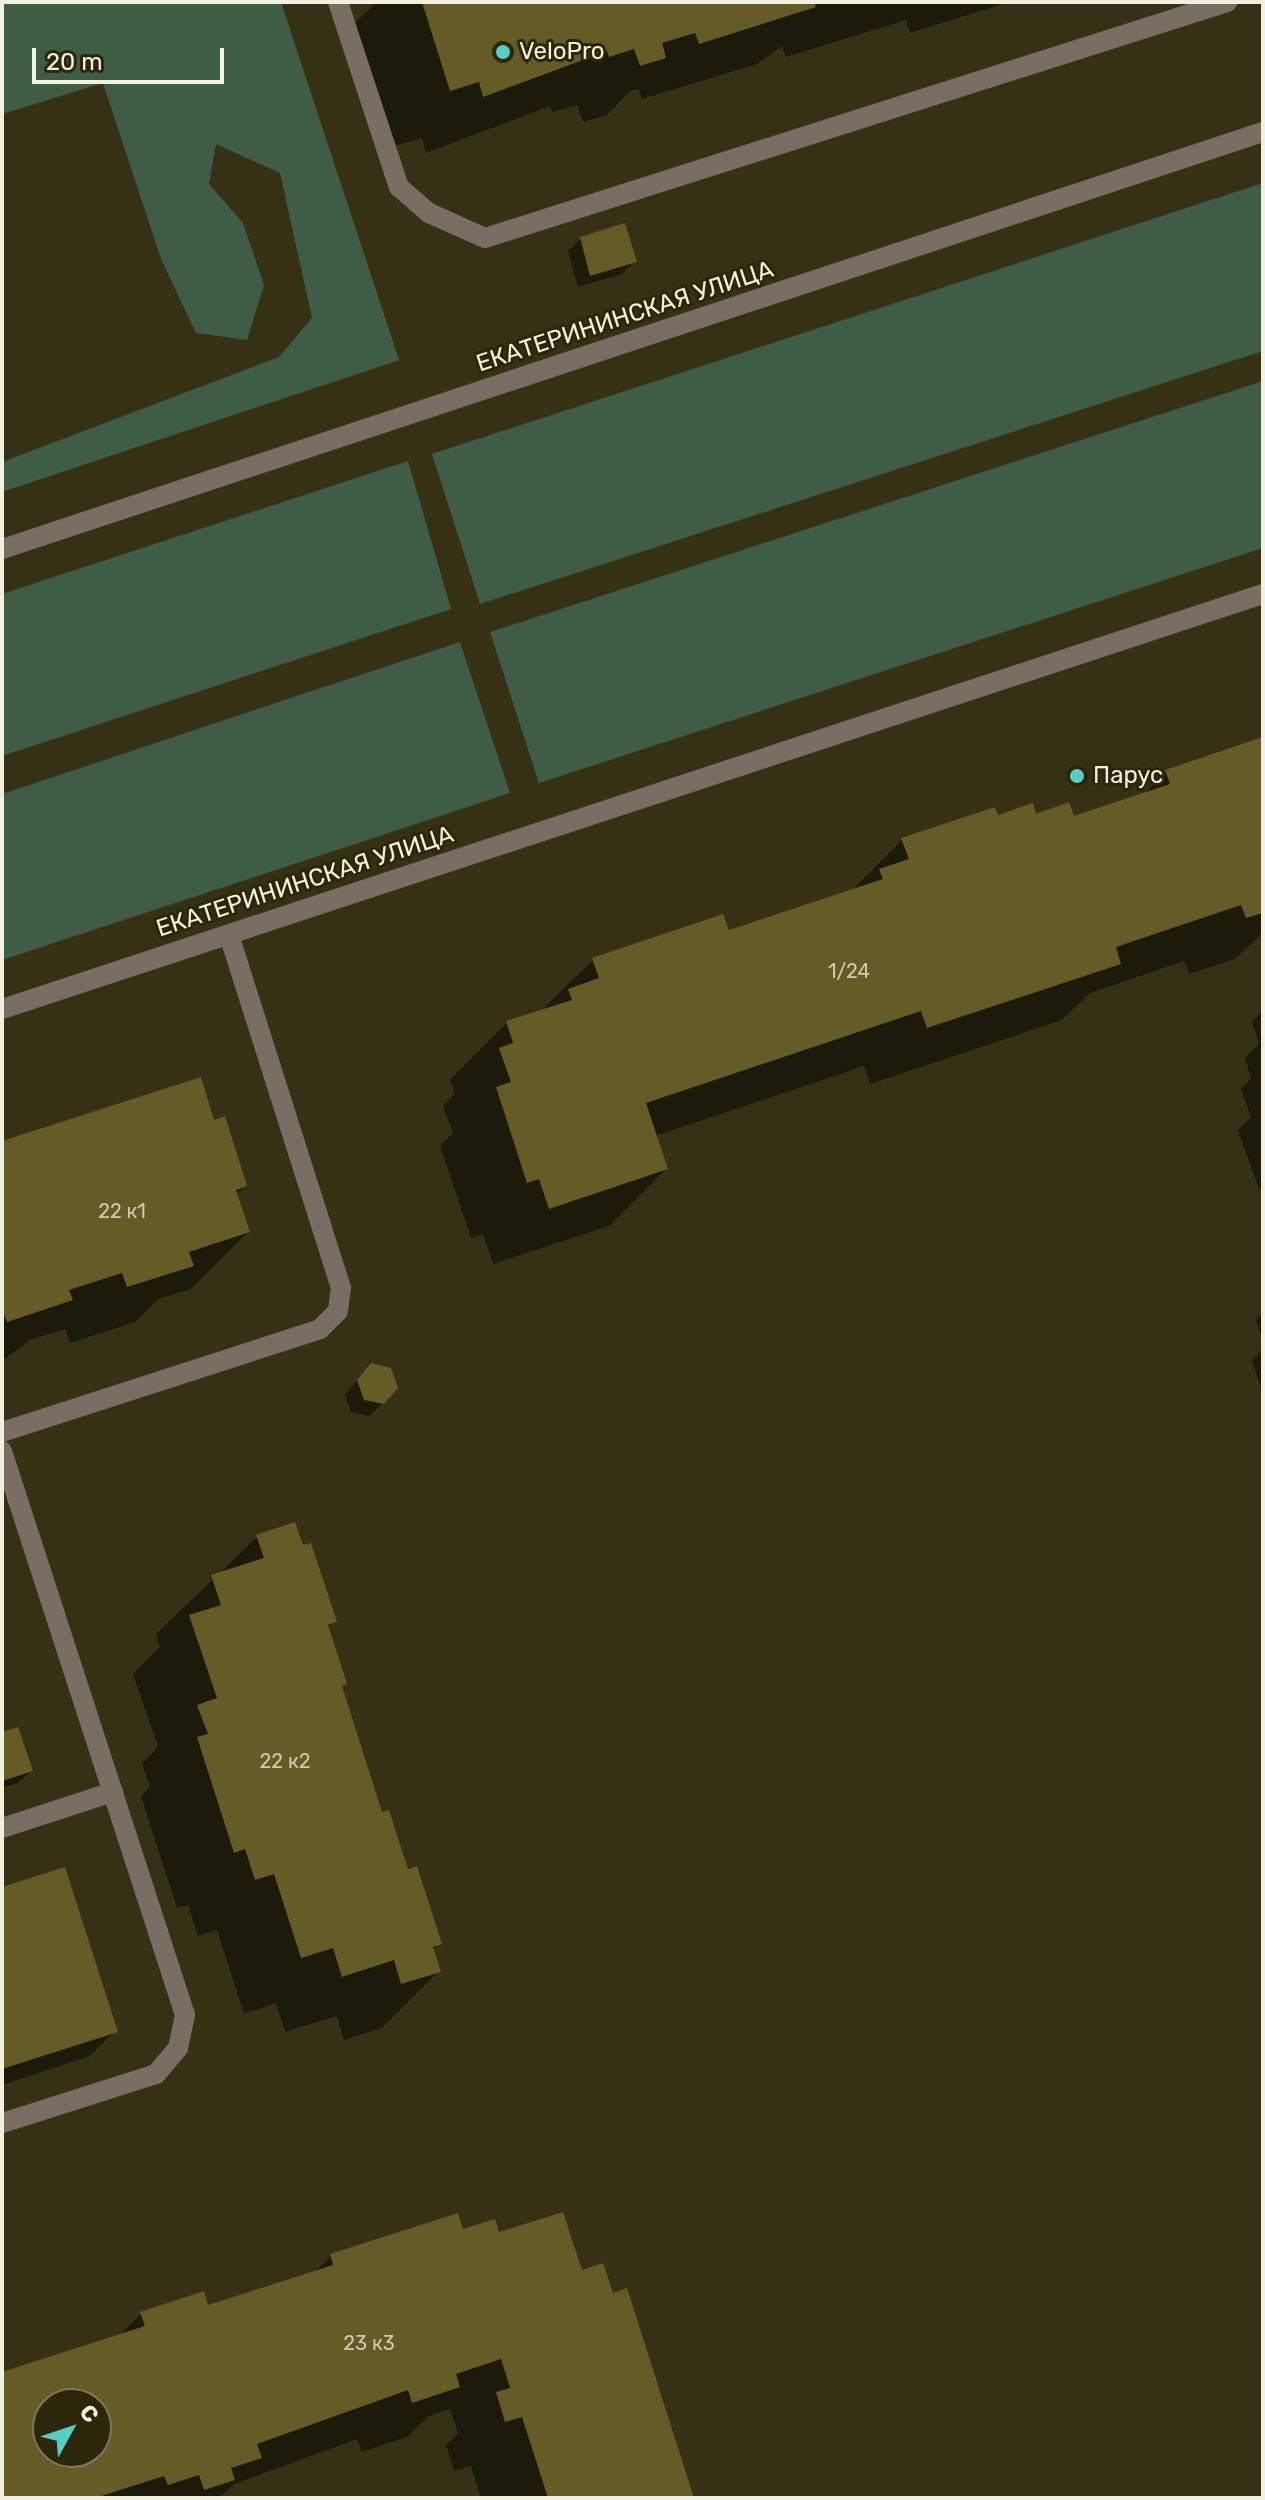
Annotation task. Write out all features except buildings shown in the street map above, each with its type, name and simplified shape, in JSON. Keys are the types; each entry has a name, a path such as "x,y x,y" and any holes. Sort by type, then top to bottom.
{"street":[{"path":"338,2 399,187 429,213 485,238 1227,2"},
{"name":"ЕКАТЕРИНИНСКАЯ УЛИЦА","path":"2,549 1263,132"},
{"name":"ЕКАТЕРИНИНСКАЯ УЛИЦА","path":"2,1009 1263,594"},
{"path":"2,1432 320,1329 338,1311 341,1288 229,935"},
{"path":"2,1451 185,2015 178,2048 156,2074 2,2123"},
{"path":"2,1828 113,1792"}],"green space":[{"path":"2,2 281,2 399,360 2,492 2,462 279,357 312,318 280,173 216,144 209,184 243,223 264,285 247,340 196,333 161,259 103,83 2,114"},
{"path":"1263,183 1263,351 480,604 432,454"},
{"path":"1263,381 1263,548 539,783 490,632"},
{"path":"408,461 451,609 2,756 2,594"},
{"path":"460,642 510,793 2,960 2,794"}],"place":[{"name":"VeloPro","path":"503,52"},
{"name":"Парус","path":"1077,776"}]}
